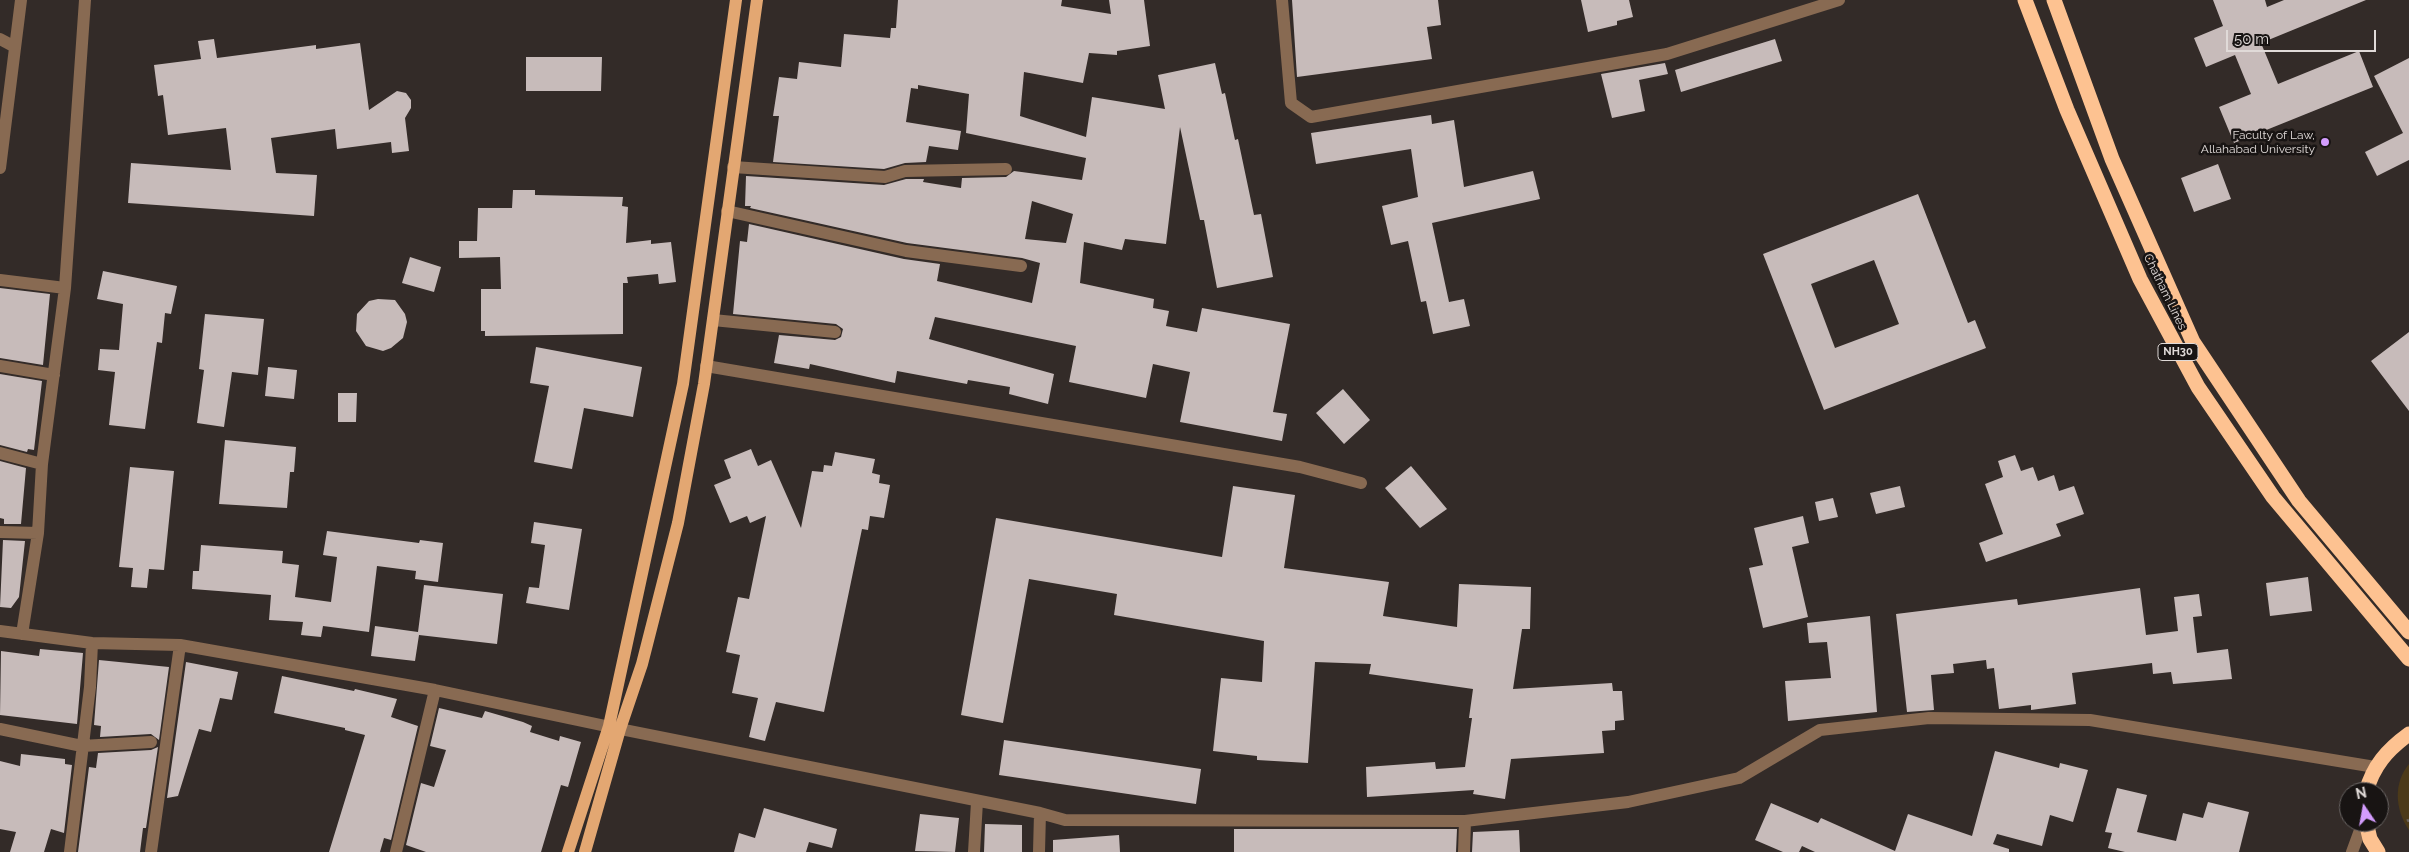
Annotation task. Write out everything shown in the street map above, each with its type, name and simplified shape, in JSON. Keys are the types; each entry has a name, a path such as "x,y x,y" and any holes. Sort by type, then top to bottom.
{"highway":[{"name":"Chatham Lines","path":"2025,0 2067,110 2140,279 2198,387 2273,497 2409,660"},
{"name":"Chatham Lines","path":"2054,0 2112,159 2193,342 2299,501 2409,632"},
{"path":"2370,782 2375,767 2390,748 2409,734"},
{"path":"2368,832 2378,852"}],"main road":[{"path":"585,852 614,728 683,384 736,0"},
{"path":"568,852 614,728 642,664 678,523 713,320 757,0"}],"street":[{"path":"0,168 3,112 15,47 20,0"},
{"path":"22,634 38,533 42,464 65,288 85,0"},
{"path":"1282,0 1291,103 1311,117 1666,54 1839,0"},
{"path":"0,39 15,47"},
{"path":"733,166 885,177 905,171 1006,169"},
{"path":"727,211 906,251 1021,266"},
{"path":"0,280 65,288"},
{"path":"713,320 835,332"},
{"path":"0,366 54,375"},
{"path":"706,366 1300,467 1361,483"},
{"path":"0,453 42,464"},
{"path":"0,532 38,533"},
{"path":"0,631 92,643 180,645 435,690 977,802 1040,813 1065,820 1464,821 1628,802 1739,778 1820,730 1928,718 2090,720 2375,767"},
{"path":"70,852 90,686 92,643"},
{"path":"151,852 180,645"},
{"path":"396,852 435,690"},
{"path":"0,729 82,746 151,742"},
{"path":"974,852 977,802"},
{"path":"1039,852 1040,813"},
{"path":"1464,821 1464,852"},
{"path":"2352,852 2361,832"}],"shaded area":[{"path":"2409,764 2409,830 2401,814 2398,788 2404,771"}],"building":[{"path":"898,0 1062,0 1061,6 1111,14 1109,0 1144,0 1150,46 1117,51 1117,55 1089,53 1083,83 1024,72 1020,116 1086,137 1092,97 1165,109 1158,75 1215,63 1222,94 1225,93 1235,140 1238,139 1254,215 1261,214 1273,277 1217,288 1204,220 1200,220 1180,127 1166,244 1125,239 1122,250 1084,242 1080,283 1154,299 1153,308 1169,311 1166,326 1197,332 1202,308 1290,324 1273,412 1287,414 1282,441 1180,422 1190,372 1153,364 1146,398 1069,382 1076,346 935,317 929,339 1054,374 1048,404 1009,394 1010,387 968,380 967,384 897,371 895,383 810,364 809,369 774,363 779,335 835,340 841,337 843,329 836,324 733,314 740,241 747,242 749,224 904,259 940,264 937,281 1032,303 1040,263 1022,258 907,243 750,208 751,206 745,206 746,176 884,185 906,179 924,179 923,182 961,188 962,178 1006,177 1014,171 1082,180 1086,158 966,133 969,94 918,85 918,89 911,88 906,122 961,131 958,150 929,146 926,162 905,163 884,169 773,162 779,116 773,116 779,77 797,79 799,62 841,67 844,34 890,38 891,28 896,28","holes":["1032,201 1073,214 1066,243 1025,239"]},
{"path":"1292,0 1438,0 1441,25 1427,27 1432,59 1297,77"},
{"path":"1581,0 1629,0 1633,17 1617,21 1617,25 1588,32"},
{"path":"2213,0 2265,0 2267,7 2284,0 2366,0 2261,43 2278,84 2359,51 2373,87 2234,143 2219,107 2251,94 2235,55 2206,67 2194,38 2223,26"},
{"path":"214,39 217,58 316,45 316,49 360,43 369,110 397,91 406,93 411,100 411,108 405,118 409,151 392,153 391,142 337,149 335,129 271,138 276,173 317,175 314,216 128,203 131,163 231,170 226,128 168,135 163,95 158,96 154,65 201,59 198,41"},
{"path":"1775,39 1782,61 1681,92 1675,70"},
{"path":"526,57 602,57 601,91 526,91"},
{"path":"2409,58 2409,160 2377,176 2365,152 2403,133 2374,76"},
{"path":"1665,63 1668,74 1639,80 1645,111 1612,118 1601,74"},
{"path":"1431,115 1432,124 1454,120 1464,187 1533,171 1540,199 1432,223 1449,302 1464,299 1470,326 1433,334 1426,301 1421,302 1408,241 1391,245 1382,206 1418,197 1411,149 1316,164 1311,133"},
{"path":"2218,164 2231,199 2194,212 2181,178"},
{"path":"513,190 535,190 535,195 623,197 622,206 628,207 626,243 651,240 651,244 671,242 676,282 659,284 658,274 627,277 628,283 623,283 623,334 485,336 485,331 481,331 481,289 501,289 500,257 459,258 459,241 477,241 478,208 512,208"},
{"path":"1918,194 1968,323 1975,320 1986,348 1824,410 1763,254","holes":["1874,260 1899,324 1835,348 1811,284"]},
{"path":"410,257 441,267 434,292 402,283"},
{"path":"103,271 177,286 171,314 165,313 162,343 157,342 145,429 109,425 115,372 98,370 100,349 119,350 123,304 97,299"},
{"path":"0,288 50,294 43,365 0,358"},
{"path":"378,299 395,300 405,314 407,322 403,338 391,348 383,351 366,346 356,331 357,314 369,301"},
{"path":"205,314 264,319 258,375 232,372 224,427 197,423 204,370 199,369"},
{"path":"2409,332 2409,411 2371,361"},
{"path":"536,347 642,367 633,417 584,408 572,469 534,462 549,386 530,383"},
{"path":"268,367 297,370 294,399 265,396"},
{"path":"0,374 42,381 34,450 28,449 27,452 0,445"},
{"path":"1343,389 1370,420 1344,444 1316,413"},
{"path":"338,393 357,393 356,422 338,422"},
{"path":"225,440 296,447 294,472 290,472 287,508 219,504"},
{"path":"751,449 758,466 771,460 801,528 812,471 823,472 824,465 832,466 835,452 875,459 872,473 880,475 879,483 890,485 884,518 870,516 868,530 862,529 824,712 776,702 765,741 749,737 758,698 732,693 740,655 726,652 738,597 749,599 766,516 750,523 747,516 730,523 714,485 731,478 724,460"},
{"path":"2015,455 2021,471 2033,467 2038,481 2054,475 2059,491 2074,486 2084,514 2056,524 2061,536 1986,562 1979,543 2003,534 1985,484 2003,477 1998,461"},
{"path":"0,461 26,468 21,524 4,524 4,519 0,518"},
{"path":"1411,466 1447,509 1420,528 1385,488"},
{"path":"130,467 174,471 164,570 149,569 147,588 131,587 133,568 119,567"},
{"path":"1233,486 1295,495 1284,568 1389,582 1383,616 1457,627 1459,584 1531,587 1530,629 1522,629 1513,689 1612,683 1613,691 1622,691 1624,720 1615,721 1615,730 1602,731 1604,753 1511,759 1505,799 1473,794 1474,790 1367,797 1366,767 1435,762 1436,769 1465,767 1472,718 1469,718 1473,689 1369,674 1371,664 1315,662 1308,763 1257,760 1257,756 1213,751 1221,678 1262,682 1264,641 1114,615 1117,594 1029,579 1003,723 961,715 996,518 1222,557"},
{"path":"1900,486 1905,507 1876,514 1870,493"},
{"path":"1833,498 1838,517 1819,521 1815,502"},
{"path":"1803,516 1809,543 1792,547 1808,617 1763,628 1749,568 1763,565 1754,528"},
{"path":"534,522 582,529 569,610 526,603 529,587 539,588 545,545 531,543"},
{"path":"327,531 419,543 420,540 443,543 438,582 415,579 416,571 377,566 369,632 323,626 321,637 301,635 303,622 269,620 271,595 192,589 193,571 199,571 201,545 283,551 282,563 299,565 295,597 331,602 337,557 323,555"},
{"path":"3,540 25,541 19,597 11,608 0,607"},
{"path":"2308,577 2312,611 2270,616 2266,583"},
{"path":"424,585 503,594 497,644 419,635 415,661 371,656 375,626 418,632"},
{"path":"2140,588 2146,635 2178,631 2174,597 2199,594 2202,616 2193,617 2197,653 2228,649 2232,679 2173,684 2171,672 2153,674 2152,663 2072,673 2076,704 2031,710 2031,705 1999,709 1994,668 1987,669 1986,660 1953,664 1954,673 1931,675 1934,710 1907,712 1896,614 2017,599 2018,605"},
{"path":"1870,616 1877,712 1788,721 1785,681 1831,678 1827,642 1809,643 1807,623"},
{"path":"40,649 83,653 77,724 0,715 1,651 39,656"},
{"path":"99,660 169,667 159,740 151,734 100,737 101,726 94,725"},
{"path":"186,662 238,672 232,700 220,698 211,732 199,729 178,796 167,798"},
{"path":"282,676 354,691 355,689 397,699 391,717 418,726 391,840 384,838 380,852 329,852 365,735 345,730 345,728 274,713"},
{"path":"439,708 482,718 485,711 532,726 530,732 559,741 560,736 581,742 568,787 561,785 541,852 426,852 406,845 421,783 434,787 446,750 430,746"},
{"path":"1004,740 1201,769 1196,804 999,775"},
{"path":"158,747 146,828 143,828 140,852 78,852 89,767 96,768 98,753 151,750"},
{"path":"1995,751 2059,768 2060,763 2088,770 2073,822 2050,815 2042,846 1997,834 1993,844 2009,849 2009,852 1815,852 1802,846 1799,852 1783,852 1755,840 1771,803 1818,823 1821,818 1895,851 1908,814 1972,836"},
{"path":"21,754 65,759 65,764 72,765 64,833 51,829 44,852 10,852 16,832 0,829 0,761 20,766"},
{"path":"2117,788 2147,795 2137,832 2176,841 2183,813 2203,818 2208,802 2249,812 2239,852 2125,852 2108,848 2112,833 2105,832"},
{"path":"764,808 837,829 832,848 809,842 806,852 734,852 739,833 755,838"},
{"path":"920,814 959,818 955,852 915,851"},
{"path":"985,824 1022,825 1022,852 984,852"},
{"path":"1234,829 1457,829 1456,852 1234,852"},
{"path":"1519,830 1520,852 1472,852 1473,832"},
{"path":"1119,835 1120,852 1053,852 1053,840"}],"place":[{"name":"Faculty of Law, Allahabad University","path":"2325,142"}]}
